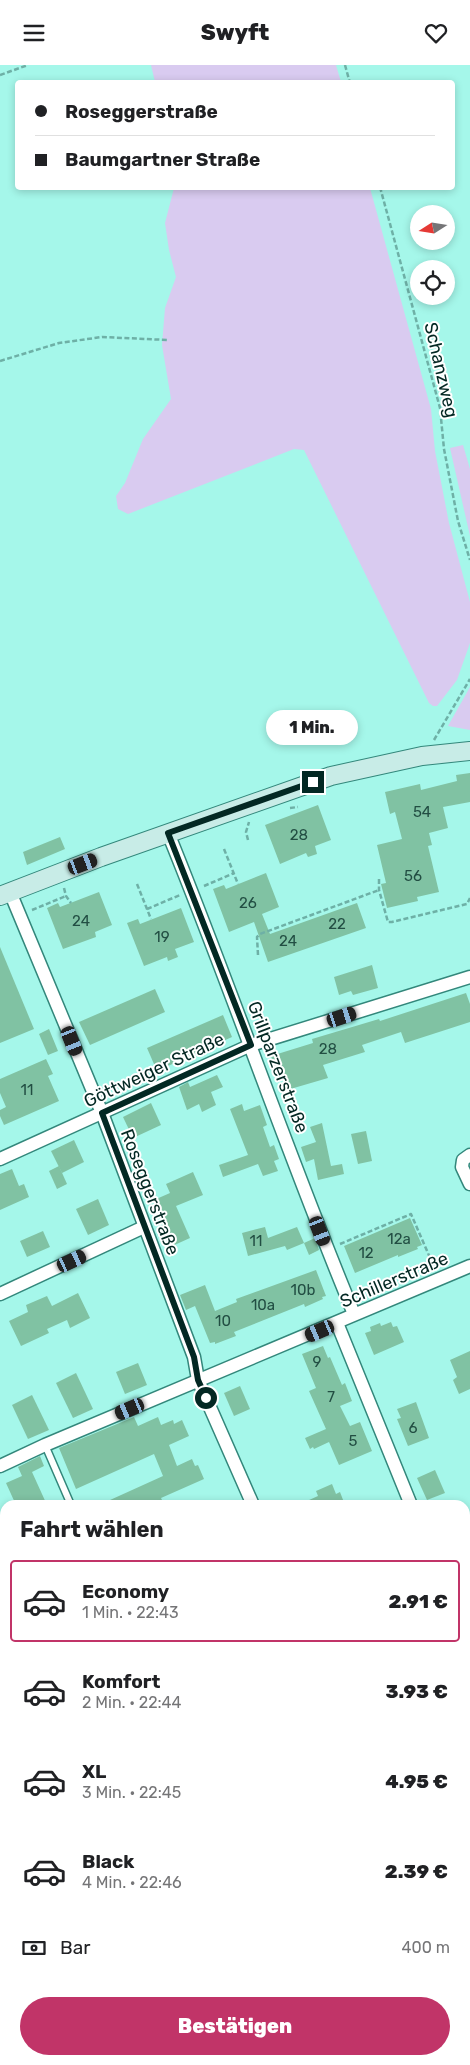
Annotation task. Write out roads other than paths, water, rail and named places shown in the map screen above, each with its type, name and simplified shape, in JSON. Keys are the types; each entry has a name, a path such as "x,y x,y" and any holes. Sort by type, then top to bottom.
{"street":[{"path":"5,894 168,833 331,776 422,756 470,751"},
{"name":"Grillparzerstraße","path":"168,833 251,1045 327,1250 354,1314"},
{"name":"Roseggerstraße","path":"5,894 20,915 102,1113 194,1357 198,1380 251,1500"},
{"name":"Göttweiger Straße","path":"0,1159 251,1045 470,977"},
{"path":"470,1155 463,1160 462,1167 470,1184"},
{"path":"0,1294 144,1227"},
{"name":"Schillerstraße","path":"0,1466 45,1445 470,1266"},
{"path":"337,1323 409,1500"}],"lane":[{"path":"45,1445 70,1500"}]}
